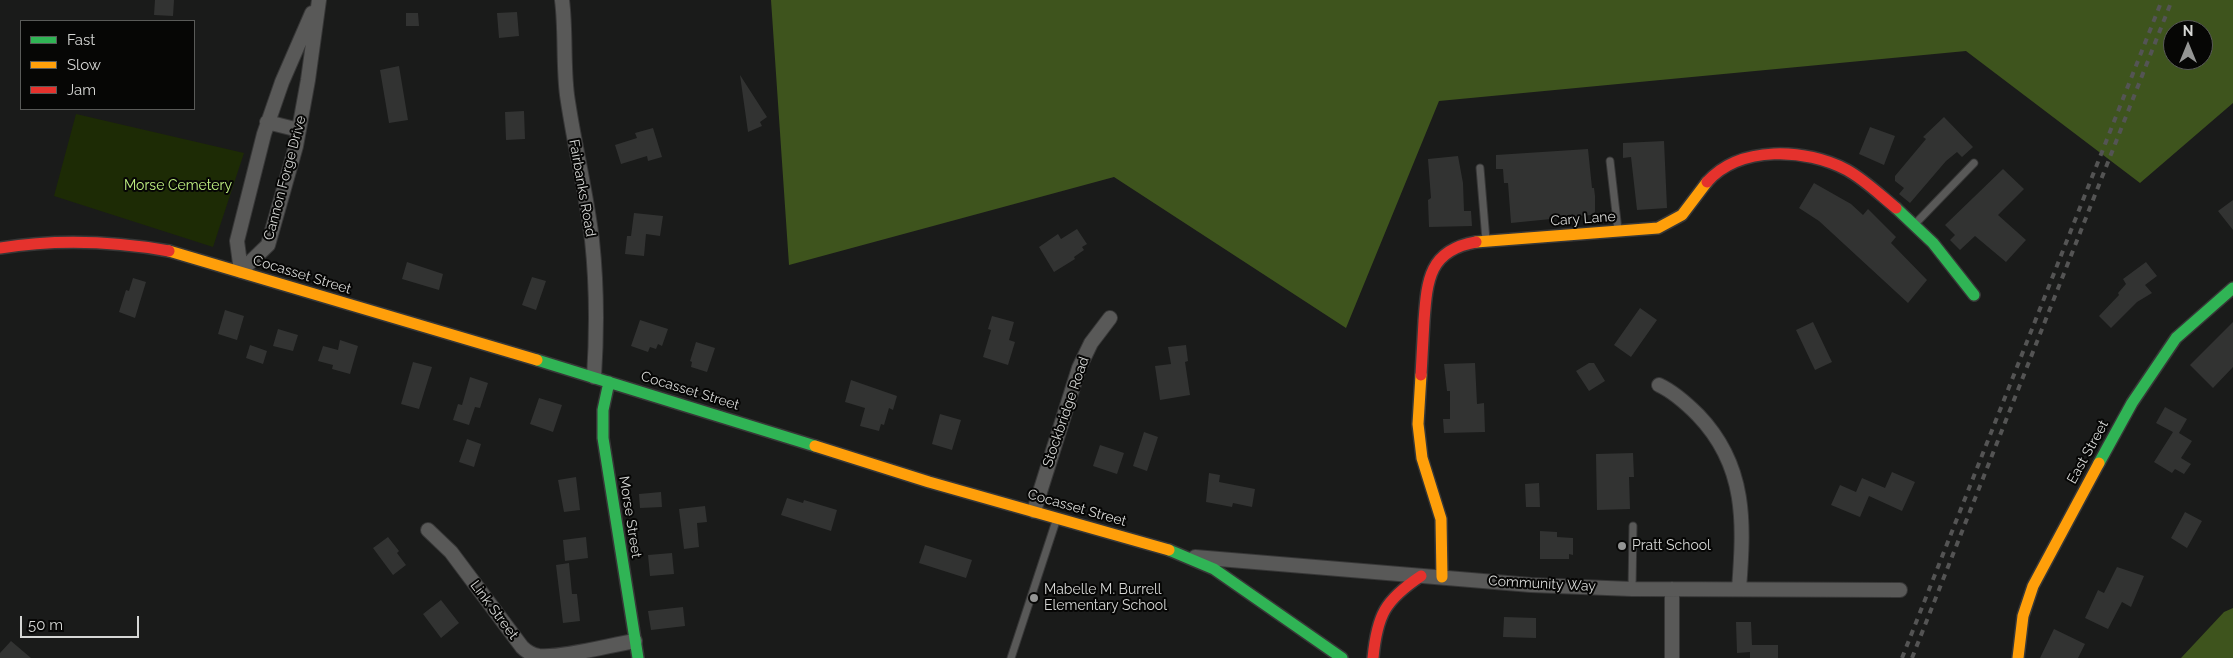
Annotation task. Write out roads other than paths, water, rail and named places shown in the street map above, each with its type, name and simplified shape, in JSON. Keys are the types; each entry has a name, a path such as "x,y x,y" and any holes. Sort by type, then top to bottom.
{"street":[{"name":"Cannon Forge Drive","path":"241,271 237,240 268,122 282,82 318,0"},
{"name":"Cannon Forge Drive","path":"241,271 268,245 299,130 308,80 318,0"},
{"name":"Fairbanks Road","path":"562,0 567,92 573,138 581,170 592,241 597,318 594,377"},
{"path":"268,122 299,130"},
{"name":"Cary Lane","path":"1442,577 1441,520 1422,458 1418,424 1426,291 1431,271 1444,255 1461,244 1486,240 1647,230 1670,224 1687,213 1709,181 1723,168 1741,159 1778,154 1820,159 1847,170 1915,224 1944,253 1974,295"},
{"name":"Cocasset Street","path":"0,248 64,240 121,243 179,253 594,377 929,482 1185,556 1214,569 1342,658"},
{"name":"East Street","path":"2018,658 2023,616 2033,586 2136,395 2176,338 2233,288"},
{"name":"Stockbridge Road","path":"1034,511 1079,368 1088,349 1110,318"},
{"name":"Morse Street","path":"609,382 603,410 602,430 638,658"},
{"path":"1659,385 1679,397 1701,419 1717,438 1733,468 1739,493 1741,529 1739,589"},
{"name":"Link Street","path":"428,530 450,552 528,653 538,656 554,655 635,641"},
{"name":"Community Way","path":"1185,556 1531,585 1632,589 1900,590"},
{"path":"1373,658 1373,635 1383,609 1395,594 1421,576"},
{"path":"1672,589 1672,658"}],"lane":[{"path":"1610,161 1618,232"},
{"path":"1915,224 1974,163"},
{"path":"1480,168 1486,240"},
{"path":"1011,658 1058,518"},
{"path":"1632,589 1633,526"}],"railway":[{"path":"1902,658 2162,0"},
{"path":"1912,658 2172,0"}],"place":[{"name":"Pratt School","path":"1622,546"},
{"name":"Mabelle M. Burrell Elementary School","path":"1034,598"}],"park label":[{"name":"Morse Cemetery","path":"178,186"}]}
